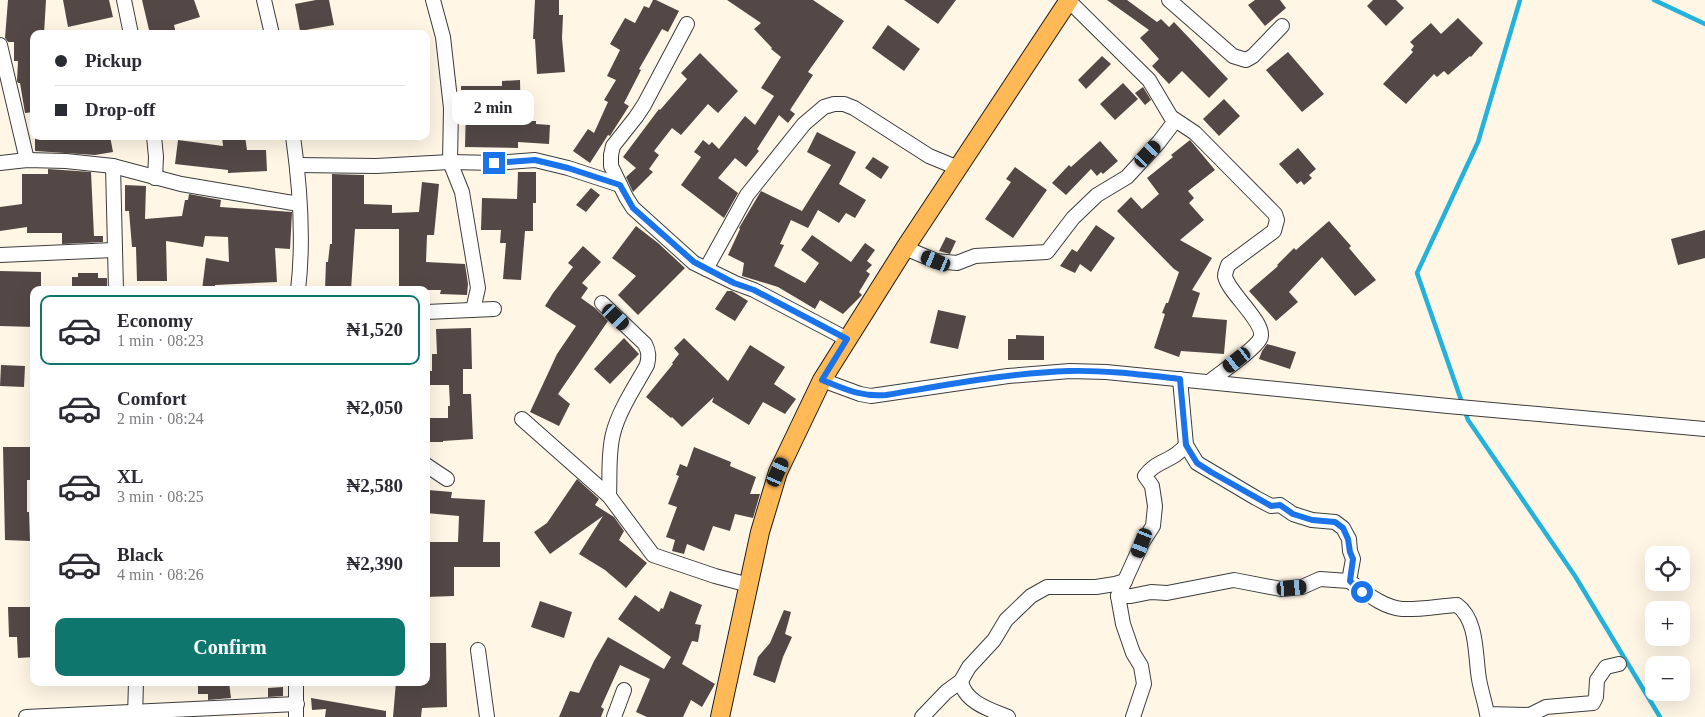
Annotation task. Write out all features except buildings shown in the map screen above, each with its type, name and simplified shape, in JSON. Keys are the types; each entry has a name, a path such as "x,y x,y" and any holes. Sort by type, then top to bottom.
{"main road":[{"path":"720,717 760,532 778,472 822,380 905,248 1069,0"}],"street":[{"path":"124,0 130,30"},
{"path":"264,0 271,30"},
{"path":"433,0 443,38 451,108 450,162 462,192 478,288 473,310"},
{"path":"1069,0 1149,80 1171,117 1195,133 1275,214 1277,220 1274,231 1228,265 1225,273 1227,282 1257,323 1261,332 1260,339 1251,349 1209,382"},
{"path":"1169,0 1233,56 1239,59 1246,60 1253,56 1282,26"},
{"path":"687,24 636,118 614,146 611,155 611,166 620,185 633,208 688,257 706,269 734,283 754,290 847,339"},
{"path":"0,45 27,160"},
{"path":"706,269 747,195 804,124 824,107 844,104 854,108 929,156 958,168"},
{"path":"905,248 936,261 957,263 975,256 1047,252 1073,218 1097,195 1127,177 1159,142 1175,121"},
{"path":"154,140 156,178"},
{"path":"294,140 299,204 298,286"},
{"path":"0,163 27,160 66,161 113,166 196,187 299,204"},
{"path":"297,165 376,166 535,160 568,168 620,185"},
{"path":"113,166 116,286"},
{"path":"0,255 114,250"},
{"path":"602,303 644,344 648,350 649,358 613,434 610,453 609,496"},
{"path":"430,312 494,309"},
{"path":"822,380 860,394 871,396 1008,376 1070,371 1106,372 1454,407 1705,429"},
{"path":"1180,379 1186,445 1197,463 1218,477 1271,506 1280,505 1293,514 1312,520 1335,522 1343,528 1353,559 1350,581"},
{"path":"522,419 609,496 653,555 748,585"},
{"path":"1133,717 1144,684 1141,666 1133,653 1123,624 1118,596 1142,543 1153,526 1155,506 1152,486 1145,476 1151,467 1169,460 1186,445"},
{"path":"430,468 447,479"},
{"path":"1118,596 1132,596 1151,592 1167,593 1234,580 1281,589 1302,587 1320,579 1350,581 1362,592 1386,605 1400,609 1457,605 1468,616 1474,636 1479,679 1487,714 1530,715 1546,707 1593,703 1596,697 1597,680 1606,667 1619,664"},
{"path":"922,717 946,692 961,681 969,667 994,640 1006,620 1031,596 1047,587 1096,587 1125,581"},
{"path":"478,650 487,717"},
{"path":"961,681 962,689 971,700 1008,717"},
{"path":"135,714 136,686"},
{"path":"26,717 296,710 296,686"},
{"path":"614,717 624,690"}],"waterway":[{"path":"1520,0 1478,142 1417,273 1468,420 1575,576 1660,717"},
{"path":"1654,0 1705,24"}],"route":[{"path":"494,163 535,160 568,168 620,185 633,208 694,262 734,283 754,290 847,339 822,380 860,394 871,396 886,395 1008,376 1070,371 1106,372 1180,379 1186,445 1197,463 1271,506 1280,505 1293,514 1312,520 1335,522 1343,528 1353,559 1350,581 1362,592"}]}
